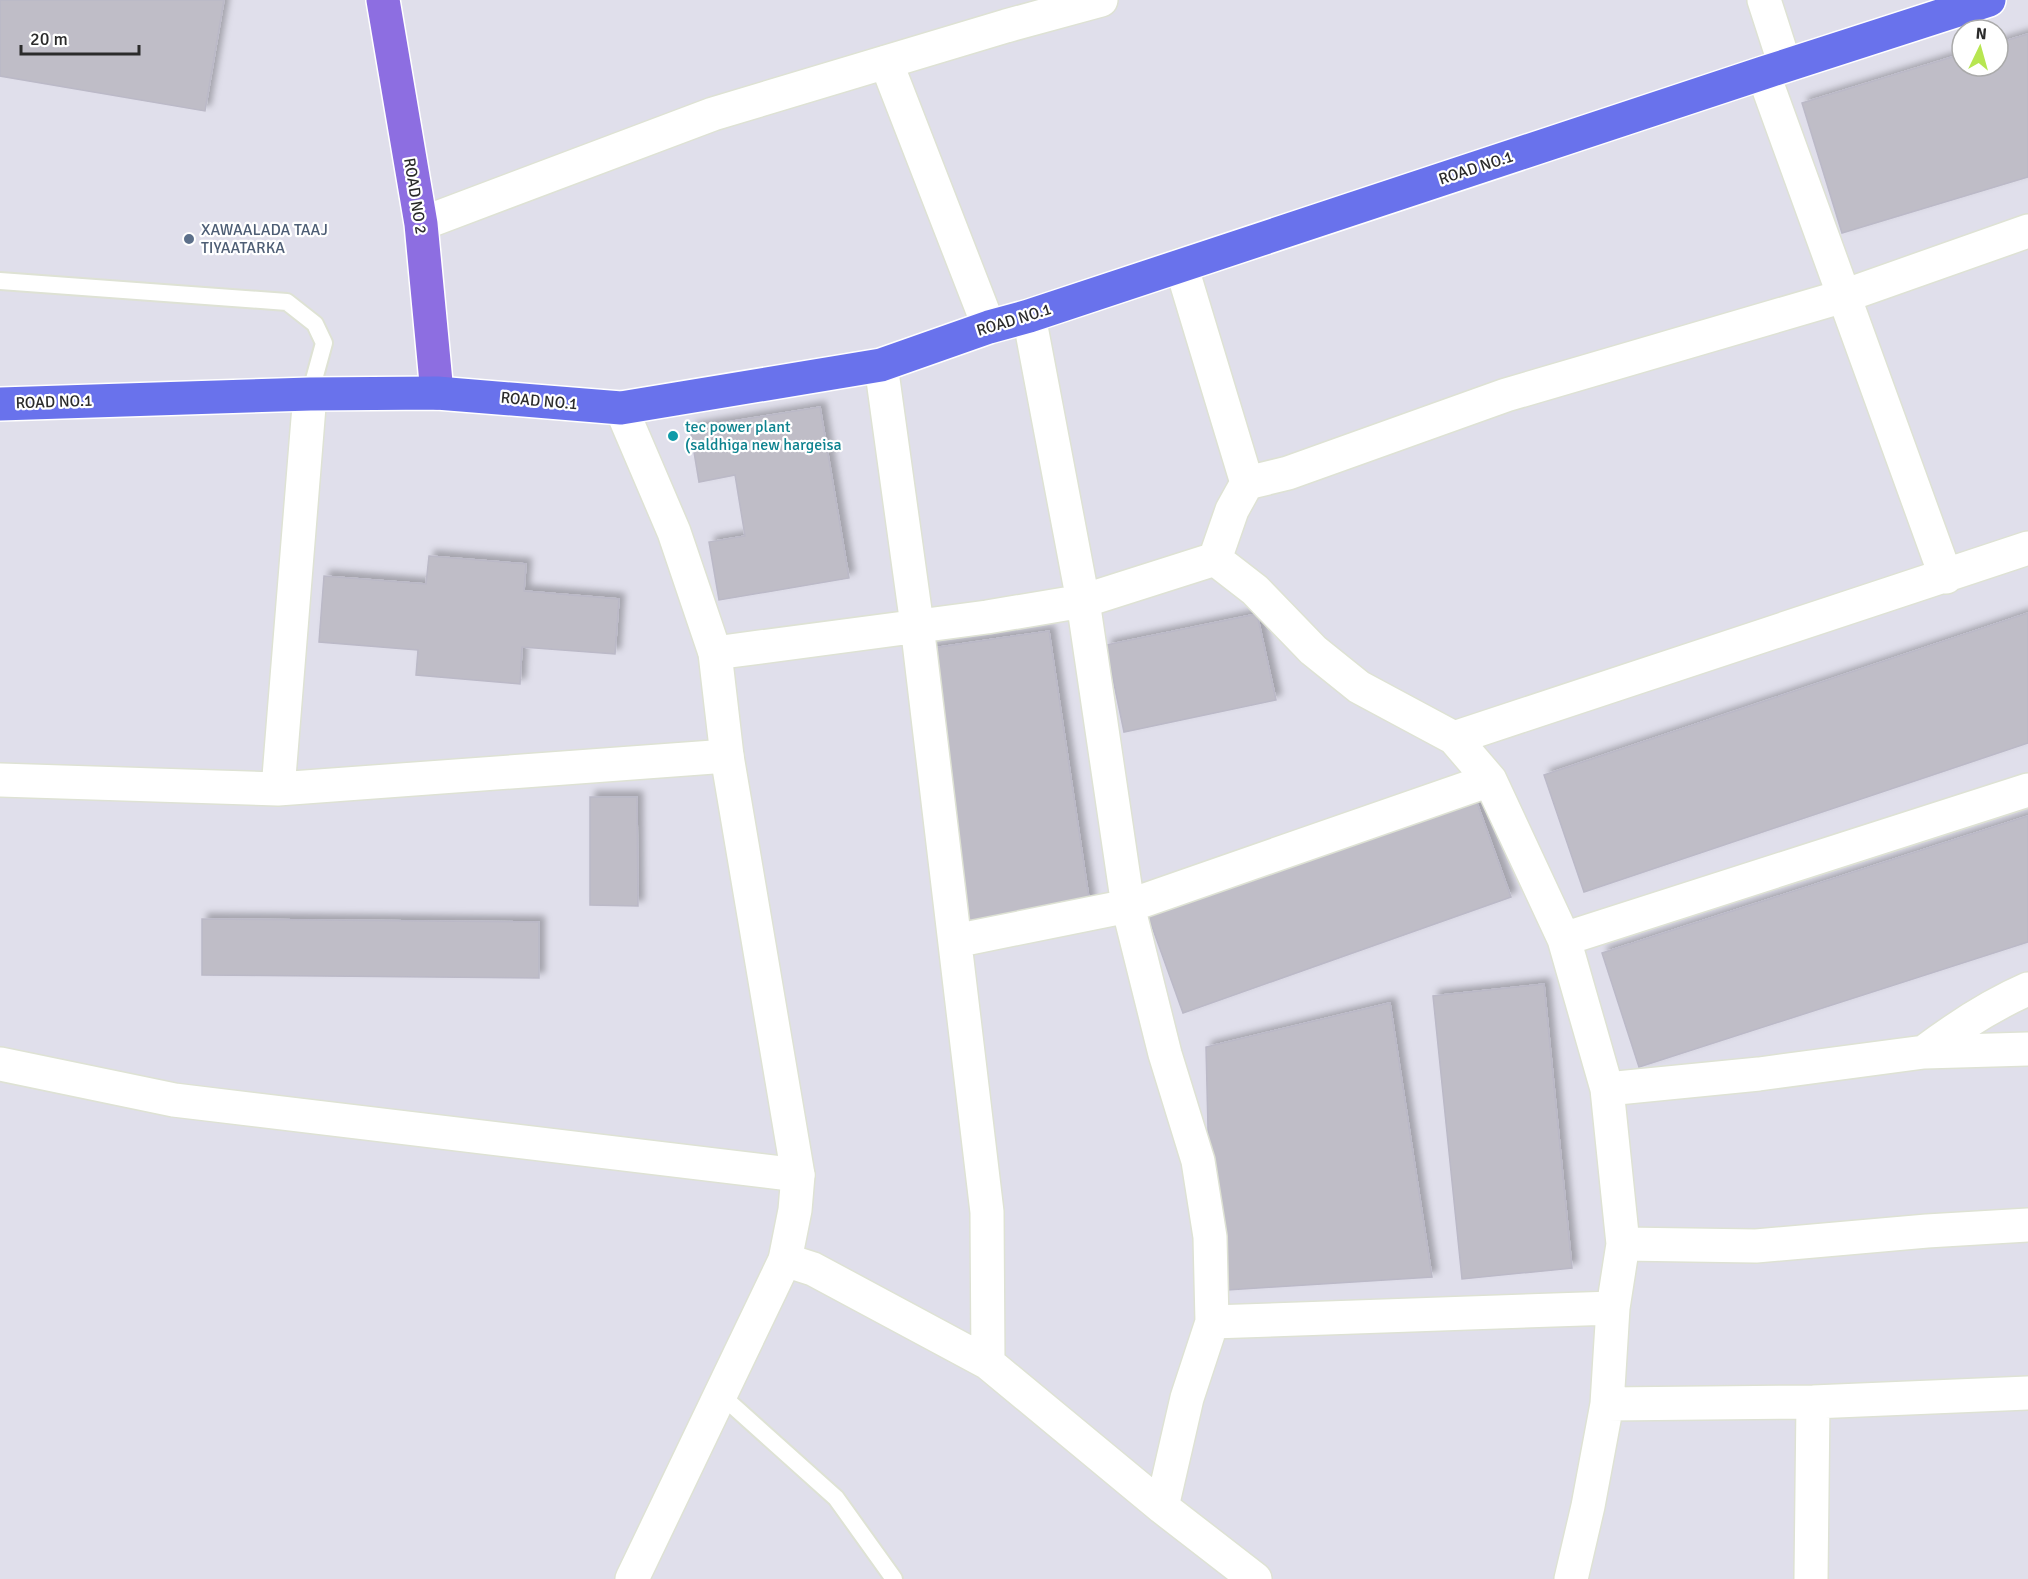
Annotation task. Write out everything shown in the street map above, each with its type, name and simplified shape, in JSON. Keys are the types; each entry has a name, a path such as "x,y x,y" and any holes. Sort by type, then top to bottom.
{"highway":[{"name":"ROAD NO.1","path":"0,404 310,393 437,393 621,408 881,365 989,327 1029,316 1989,0"}],"main road":[{"name":"ROAD NO 2","path":"383,0 421,224 437,393"}],"street":[{"path":"421,224 713,114 1101,0"},
{"path":"1764,0 1774,69 1844,296 1946,577"},
{"path":"886,62 989,327"},
{"path":"1247,483 1288,472 1506,395 1844,296 2028,231"},
{"path":"1181,265 1247,483 1232,510 1215,559"},
{"path":"1029,316 1083,601 1128,906 1165,1054 1198,1161 1210,1237 1212,1322 1187,1398 1162,1507"},
{"path":"881,365 917,625 987,1212 988,1363"},
{"path":"278,789 310,393"},
{"path":"621,408 674,532 715,653 727,756 798,1175 795,1210 785,1260 632,1579"},
{"path":"1454,738 2028,548"},
{"path":"715,653 1083,601 1215,559"},
{"path":"1215,559 1256,590 1313,650 1359,687 1454,738 1490,780 1564,939 1607,1089 1623,1244 1613,1308 1607,1404 1588,1506 1571,1579"},
{"path":"0,780 278,789 727,756"},
{"path":"955,941 1128,906 1490,780"},
{"path":"1564,939 2028,790"},
{"path":"1924,1053 2007,998 2028,989"},
{"path":"1607,1089 1759,1074 1924,1053 2028,1050"},
{"path":"0,1064 174,1100 798,1175"},
{"path":"1623,1244 1756,1246 2028,1225"},
{"path":"785,1260 813,1269 988,1363 1162,1507 1255,1579"},
{"path":"1212,1322 1613,1308"},
{"path":"1607,1404 1813,1402 2028,1394"},
{"path":"1811,1579 1813,1402"}],"lane":[{"path":"0,281 287,302 315,324 324,344 310,393"},
{"path":"720,1395 836,1498 894,1579"}],"building":[{"path":"0,0 224,0 205,111 0,76"},
{"path":"2028,34 2028,177 1842,233 1802,103 1950,58 1950,78 2010,78 2010,39"},
{"path":"820,407 849,578 719,600 709,542 745,536 735,475 699,482 690,428"},
{"path":"429,556 526,564 524,591 619,599 615,654 522,647 520,684 416,675 418,650 319,642 324,576 426,584"},
{"path":"2028,613 2028,743 1584,892 1544,775"},
{"path":"1257,614 1276,700 1124,732 1106,645"},
{"path":"1049,631 1090,905 968,923 927,649"},
{"path":"1473,792 1511,897 1183,1013 1145,907"},
{"path":"590,797 637,797 638,906 590,905"},
{"path":"2028,816 2028,942 1639,1067 1602,953"},
{"path":"202,919 539,922 539,978 202,975"},
{"path":"1544,984 1572,1268 1462,1279 1433,996"},
{"path":"1390,1003 1432,1277 1212,1291 1206,1047"}],"place":[{"name":"XAWAALADA TAAJ TIYAATARKA","path":"189,239"},
{"name":"tec power plant (saldhiga new hargeisa","path":"673,436"}]}
